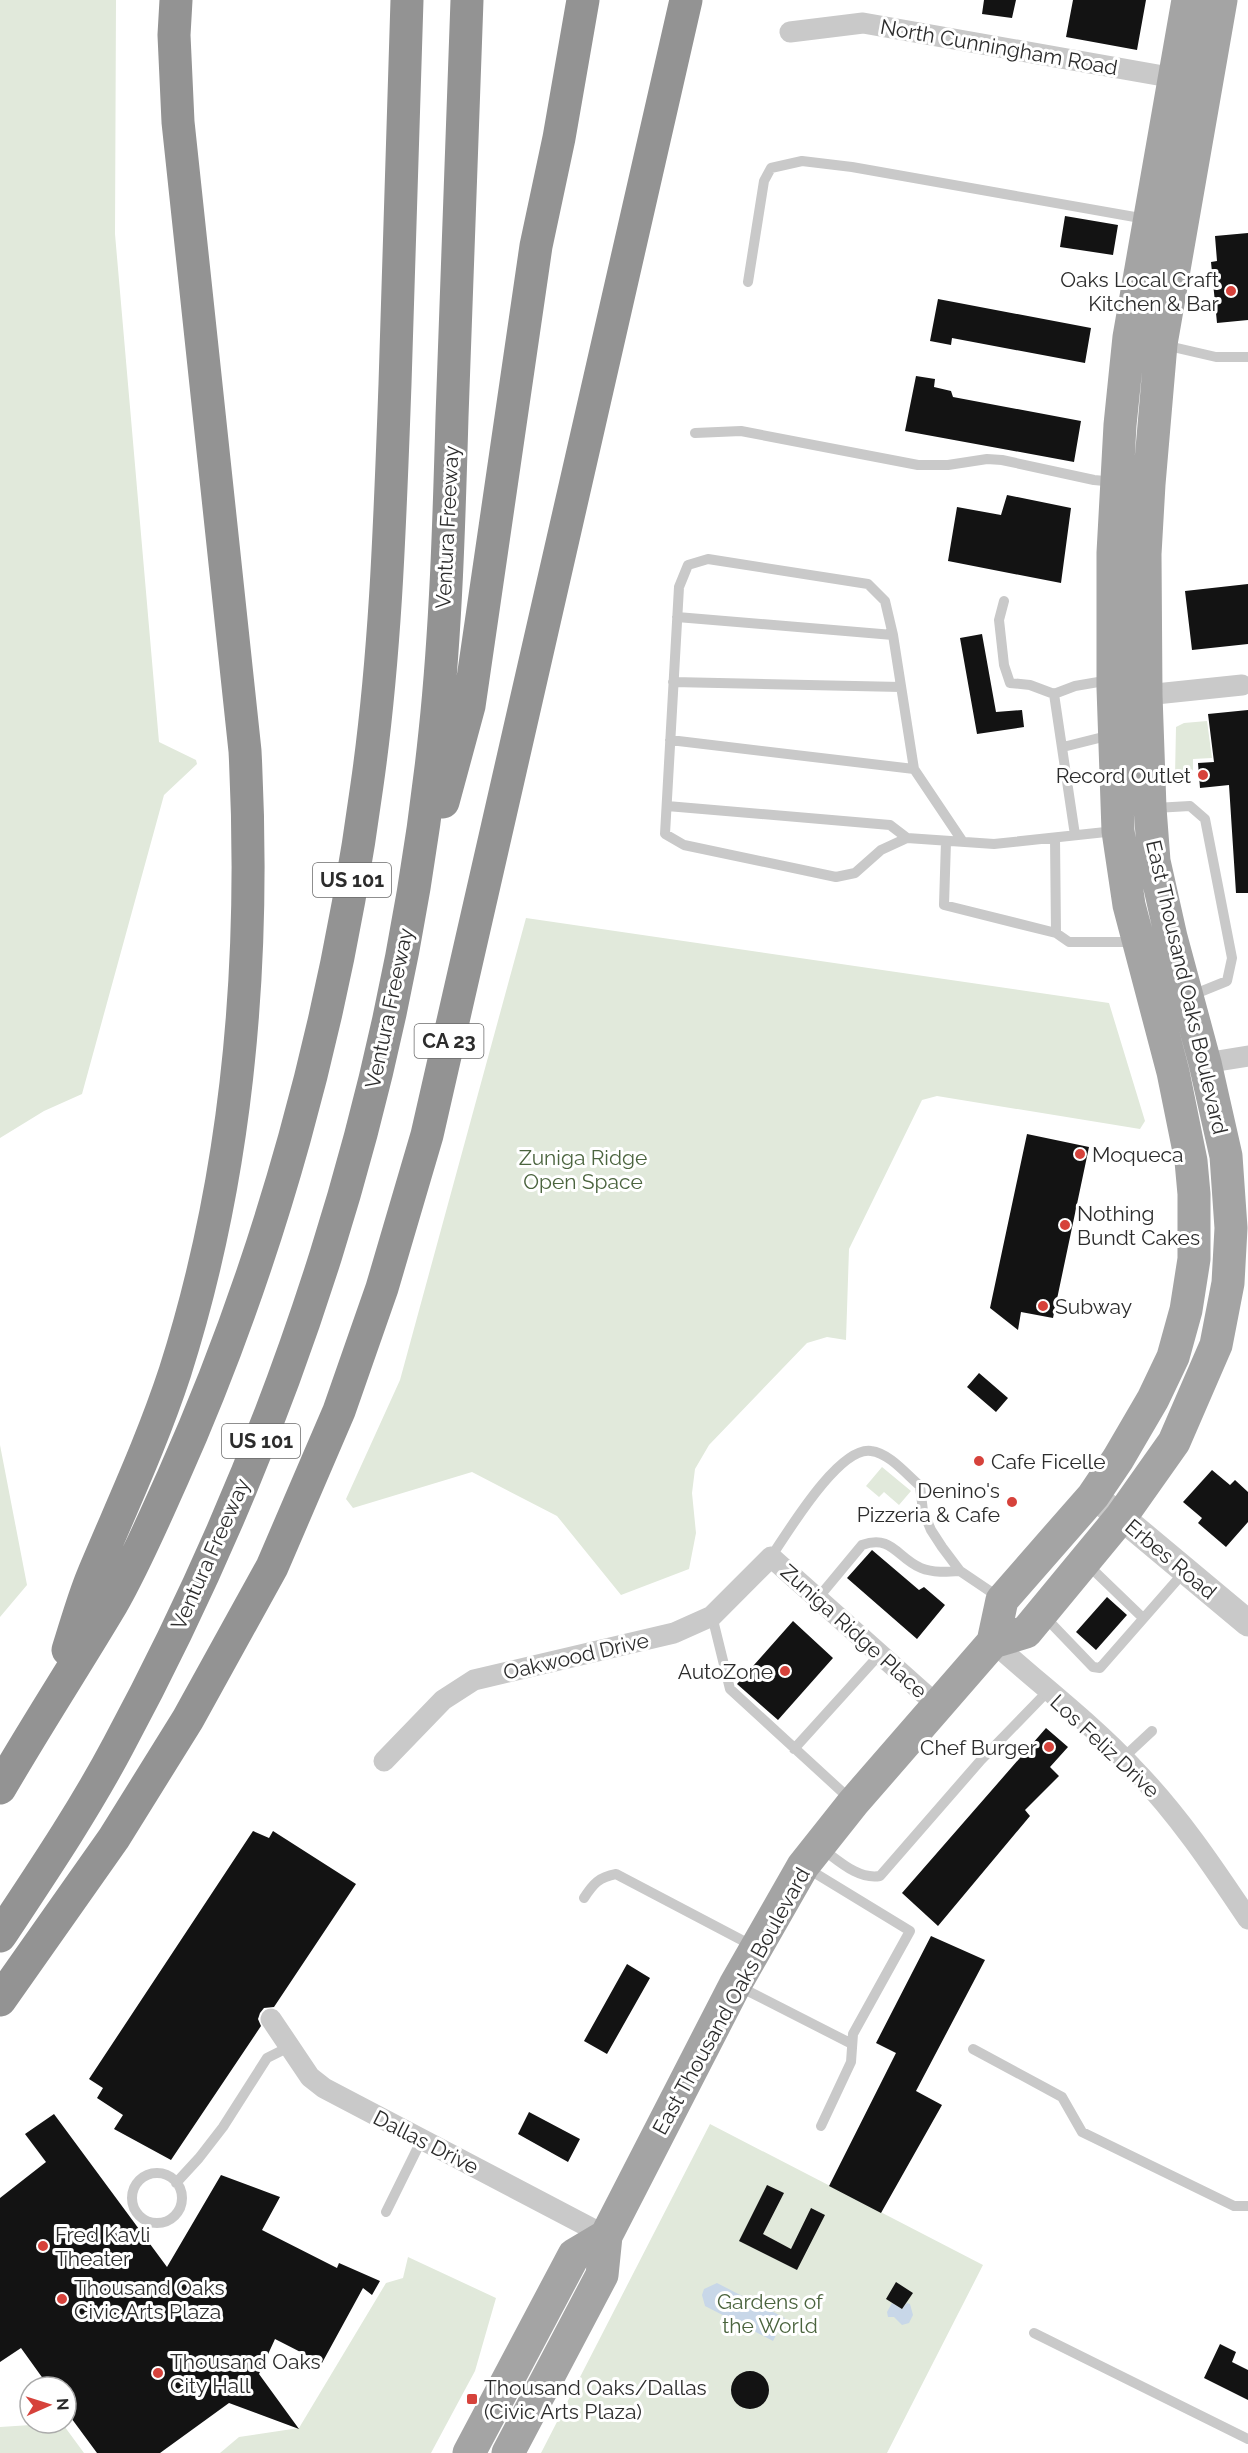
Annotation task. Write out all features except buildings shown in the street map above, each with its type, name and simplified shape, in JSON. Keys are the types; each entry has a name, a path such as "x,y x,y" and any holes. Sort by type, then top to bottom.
{"highway":[{"path":"50,1703 93,1577 134,1482 174,1373 204,1269 223,1180 245,1002 249,921 249,832 245,751 179,134 174,35 176,0"},
{"name":"US 101","path":"0,1788 114,1600 174,1475 237,1317 294,1144 340,949 368,785 382,655 391,490 407,0"},
{"name":"Ventura Freeway","path":"0,1936 117,1748 199,1582 266,1430 306,1320 340,1214 392,1005 412,901 436,732 447,562 467,0"},
{"path":"412,901 441,811 470,706 536,246 559,138 583,0"},
{"name":"CA 23","path":"0,2000 114,1838 188,1719 272,1567 347,1389 382,1288 427,1135 686,0"}],"main road":[{"name":"East Thousand Oaks Boulevard","path":"993,1642 1026,1632 1121,1517 1174,1442 1190,1410 1215,1345 1228,1283 1218,1227 1192,1172 1154,939 1154,861 1137,825 1131,734 1133,683 1145,554 1132,483 1145,340 1149,220 1188,0"},
{"name":"East Thousand Oaks Boulevard","path":"1145,340 1207,83 1221,0"},
{"name":"East Thousand Oaks Boulevard","path":"513,2450 602,2275 606,2236 735,1985 811,1856 853,1803 993,1642 1002,1600 1093,1496 1153,1399 1173,1357 1186,1310 1194,1259 1218,1227 1226,1156 1187,997 1154,939"},
{"path":"469,2453 574,2255 606,2236"}],"street":[{"name":"North Cunningham Road","path":"790,32 863,23 1207,83"},
{"path":"1133,683 1246,685"},
{"path":"1205,1063 1248,1056"},
{"name":"Erbes Road","path":"1093,1496 1248,1623"},
{"name":"Zuniga Ridge Place","path":"771,1557 938,1705"},
{"name":"Oakwood Drive","path":"384,1761 443,1700 474,1680 674,1633 712,1616 771,1557"},
{"name":"Los Feliz Drive","path":"993,1642 1123,1758 1164,1802 1209,1860 1248,1919"},
{"name":"Dallas Drive","path":"271,2019 310,2077 324,2088 606,2236"}],"lane":[{"path":"748,282 764,181 771,168 802,161 852,167 1149,220"},
{"path":"1145,340 1216,357 1248,357"},
{"path":"695,433 741,431 918,465 948,465 987,459 1002,460 1094,480 1132,483"},
{"path":"963,842 914,769 893,635 885,601 868,584 708,559 688,565 679,587 665,834 684,845 836,877 855,873 881,850 907,838 946,841 994,844 1055,838 1137,825 1190,806 1205,819 1232,958 1227,981 1187,997"},
{"path":"1004,601 999,620 1004,664 1010,683 1030,684 1054,694 1075,686 1133,683"},
{"path":"677,617 893,635"},
{"path":"674,682 901,687"},
{"path":"1054,694 1075,835"},
{"path":"1063,747 1131,734"},
{"path":"670,740 914,769"},
{"path":"667,806 890,825 907,838"},
{"path":"1055,838 1056,933"},
{"path":"946,841 944,905 1056,933 1069,942 1154,939"},
{"path":"771,1557 812,1497 847,1459 860,1451 872,1450 886,1457 920,1486 923,1510 931,1530 960,1572 1002,1600"},
{"path":"818,1598 862,1545 872,1541 887,1543 920,1568 934,1572 960,1572"},
{"path":"1084,1562 1143,1618"},
{"path":"1041,1613 1097,1668 1100,1668 1185,1571"},
{"path":"712,1616 730,1689 853,1803"},
{"path":"794,1749 880,1654"},
{"path":"811,1856 850,1868 869,1878 880,1876 981,1760 1048,1691"},
{"path":"1123,1758 1152,1731"},
{"path":"811,1856 910,1931 853,2034 851,2062 821,2126"},
{"path":"584,1898 593,1884 604,1876 616,1874 756,1948"},
{"path":"735,1985 852,2044"},
{"path":"177,2183 223,2127 267,2058 289,2047"},
{"path":"973,2049 1062,2097 1082,2132 1234,2206 1248,2206"},
{"path":"386,2212 422,2139"},
{"path":"154,2173 163,2174 177,2183 182,2198 176,2214 162,2223 154,2223 139,2217 134,2210 132,2194 139,2180 154,2173"},
{"path":"1035,2333 1248,2439"}],"green space":[{"path":"0,0 116,0 115,234 159,742 196,760 197,764 164,795 82,1094 44,1111 0,1138"},
{"path":"1207,721 1212,758 1193,759 1193,775 1175,776 1176,727 1184,723"},
{"name":"Zuniga Ridge Open Space","path":"526,918 1109,1003 1145,1121 1140,1129 937,1096 922,1100 849,1249 846,1340 827,1337 807,1343 709,1445 695,1469 692,1493 696,1533 689,1569 621,1595 557,1516 472,1472 353,1508 346,1499 400,1380"},
{"path":"0,1445 27,1585 0,1617"},
{"path":"882,1467 911,1491 899,1505 884,1492 879,1497 866,1486"},
{"name":"Gardens of the World","path":"710,2124 983,2265 887,2453 541,2453"},
{"path":"408,2257 496,2298 475,2371 431,2453 220,2453 239,2437 299,2428 386,2283 403,2278"},
{"path":"18,2426 18,2435 71,2435 84,2453 0,2453 0,2427"}],"water":[{"path":"717,2283 785,2318 773,2341 705,2306 702,2295 704,2289"},
{"path":"892,2303 902,2309 907,2303 910,2304 913,2315 909,2323 902,2325 894,2317 888,2317 887,2312"}],"place":[{"name":"Oaks Local Craft Kitchen & Bar","path":"1231,291"},
{"name":"Record Outlet","path":"1203,775"},
{"name":"Moqueca","path":"1080,1154"},
{"name":"Nothing Bundt Cakes","path":"1065,1225"},
{"name":"Subway","path":"1043,1306"},
{"name":"Cafe Ficelle","path":"979,1461"},
{"name":"Denino's Pizzeria & Cafe","path":"1012,1502"},
{"name":"AutoZone","path":"785,1671"},
{"name":"Chef Burger","path":"1049,1747"},
{"name":"Fred Kavli Theater","path":"43,2246"},
{"name":"Thousand Oaks Civic Arts Plaza","path":"62,2299"},
{"name":"Thousand Oaks City Hall","path":"158,2373"},
{"name":"Thousand Oaks/Dallas (Civic Arts Plaza)","path":"472,2399"}]}
